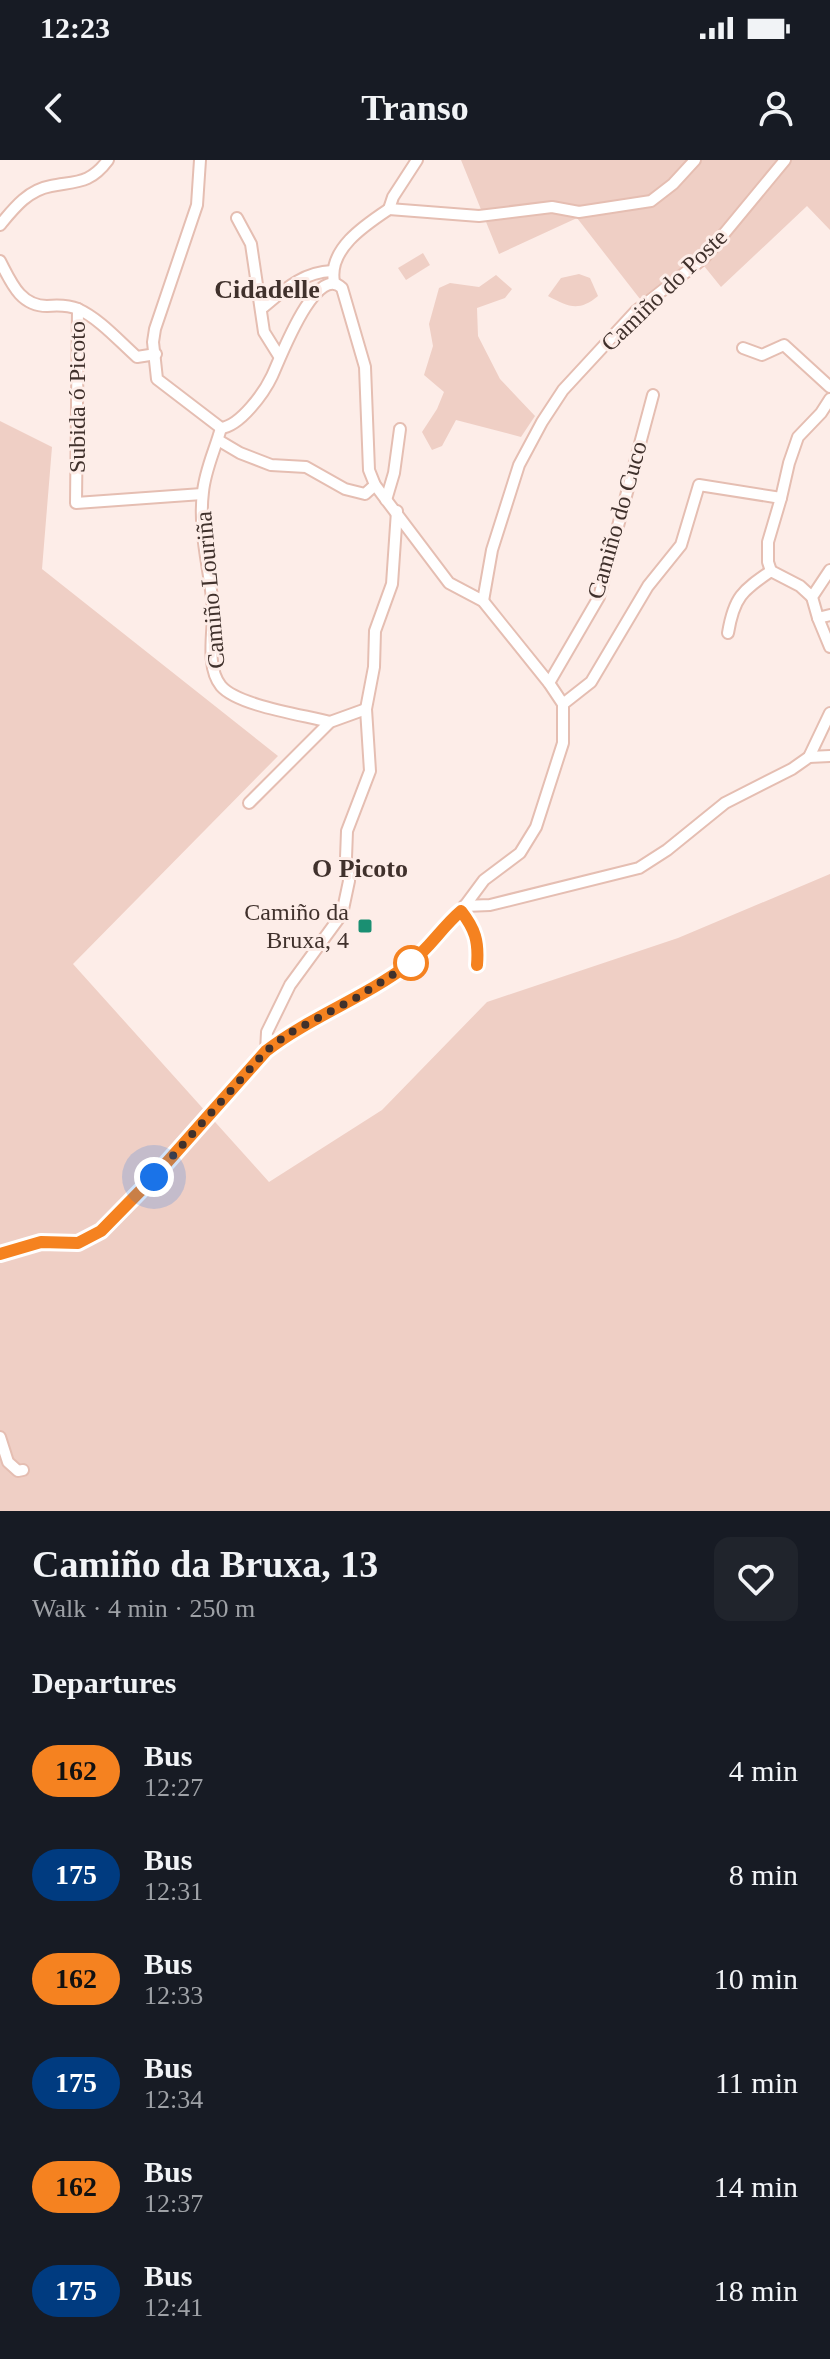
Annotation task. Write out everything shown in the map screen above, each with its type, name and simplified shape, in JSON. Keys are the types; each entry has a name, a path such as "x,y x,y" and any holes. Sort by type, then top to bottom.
{"street":[{"path":"0,225 16,204 28,195 49,186 85,181 108,160"},
{"path":"200,160 197,205 153,342 157,379 221,428 230,426 251,407 272,375 294,326 333,276 353,233 389,209 393,197 417,160"},
{"path":"389,209 479,216 552,207 579,212 651,201 673,184 695,160"},
{"name":"Camiño do Poste","path":"483,601 492,550 519,465 556,401 636,311 704,258 785,160"},
{"path":"237,218 251,244 264,332 279,356"},
{"path":"0,261 16,291 25,300 39,306 66,305 78,309 92,317 137,357 156,354"},
{"path":"0,1254 41,1242 78,1243 101,1231 154,1177 266,1051 288,1034 356,998 411,963 463,908 484,880 520,853 536,827 563,743 563,704 549,683 483,601 449,583 375,485 369,470 365,367 342,288 333,276 315,271 298,280 261,309"},
{"name":"Subida ó Picoto","path":"78,309 76,503 202,494"},
{"path":"743,348 762,355 784,345 830,387"},
{"name":"Camiño do Cuco","path":"549,683 599,597 653,395"},
{"path":"771,571 768,542 789,463 798,437 830,399"},
{"name":"Camiño Louriña","path":"221,428 202,494 203,550 213,609 210,640 215,673 221,686 265,708 330,722"},
{"path":"386,500 394,473 400,429"},
{"path":"218,440 271,465 306,467 345,489 365,494 375,485"},
{"path":"563,704 591,682 648,586 681,545 699,485 781,498"},
{"path":"266,1051 267,1032 290,985 334,929 342,914 349,881 347,831 370,771 366,709 374,667 375,631 392,584 397,511"},
{"path":"812,597 830,570"},
{"path":"771,571 800,586 812,597 830,647"},
{"path":"728,633 732,607 738,598 771,571"},
{"path":"818,618 830,615"},
{"path":"249,803 330,722 366,709"},
{"path":"809,757 830,713"},
{"path":"463,908 490,905 639,868 667,850 725,803 809,757 830,756"},
{"path":"463,908 479,945 477,965"},
{"path":"0,1437 8,1462 18,1471 23,1470"}],"shaded area":[{"path":"461,160 830,160 830,230 807,206 721,287 696,256 640,299 577,218 499,254"},
{"path":"423,253 430,265 406,280 398,268"},
{"path":"579,274 590,278 598,296 585,304 573,306 548,296 561,278"},
{"path":"496,275 512,289 505,298 477,308 478,336 500,379 535,416 521,437 456,420 442,446 432,450 422,432 444,392 424,375 433,346 429,324 439,288 450,283 479,287"},
{"path":"0,421 52,447 42,569 278,756 73,964 269,1182 382,1110 487,1002 678,938 830,874 830,1511 0,1511"}],"bus line":[{"name":"162","path":"0,1254 41,1242 78,1243 101,1231 154,1177 266,1051 288,1034 356,998 411,963 461,911 474,929 479,945 477,965"}],"place":[{"name":"Camiño da Bruxa, 4","path":"365,926"}],"district":[{"name":"Cidadelle","path":"267,289"},
{"name":"O Picoto","path":"360,868"}],"route":[{"path":"154,1177 266,1051 288,1034 356,998 411,963"}]}
